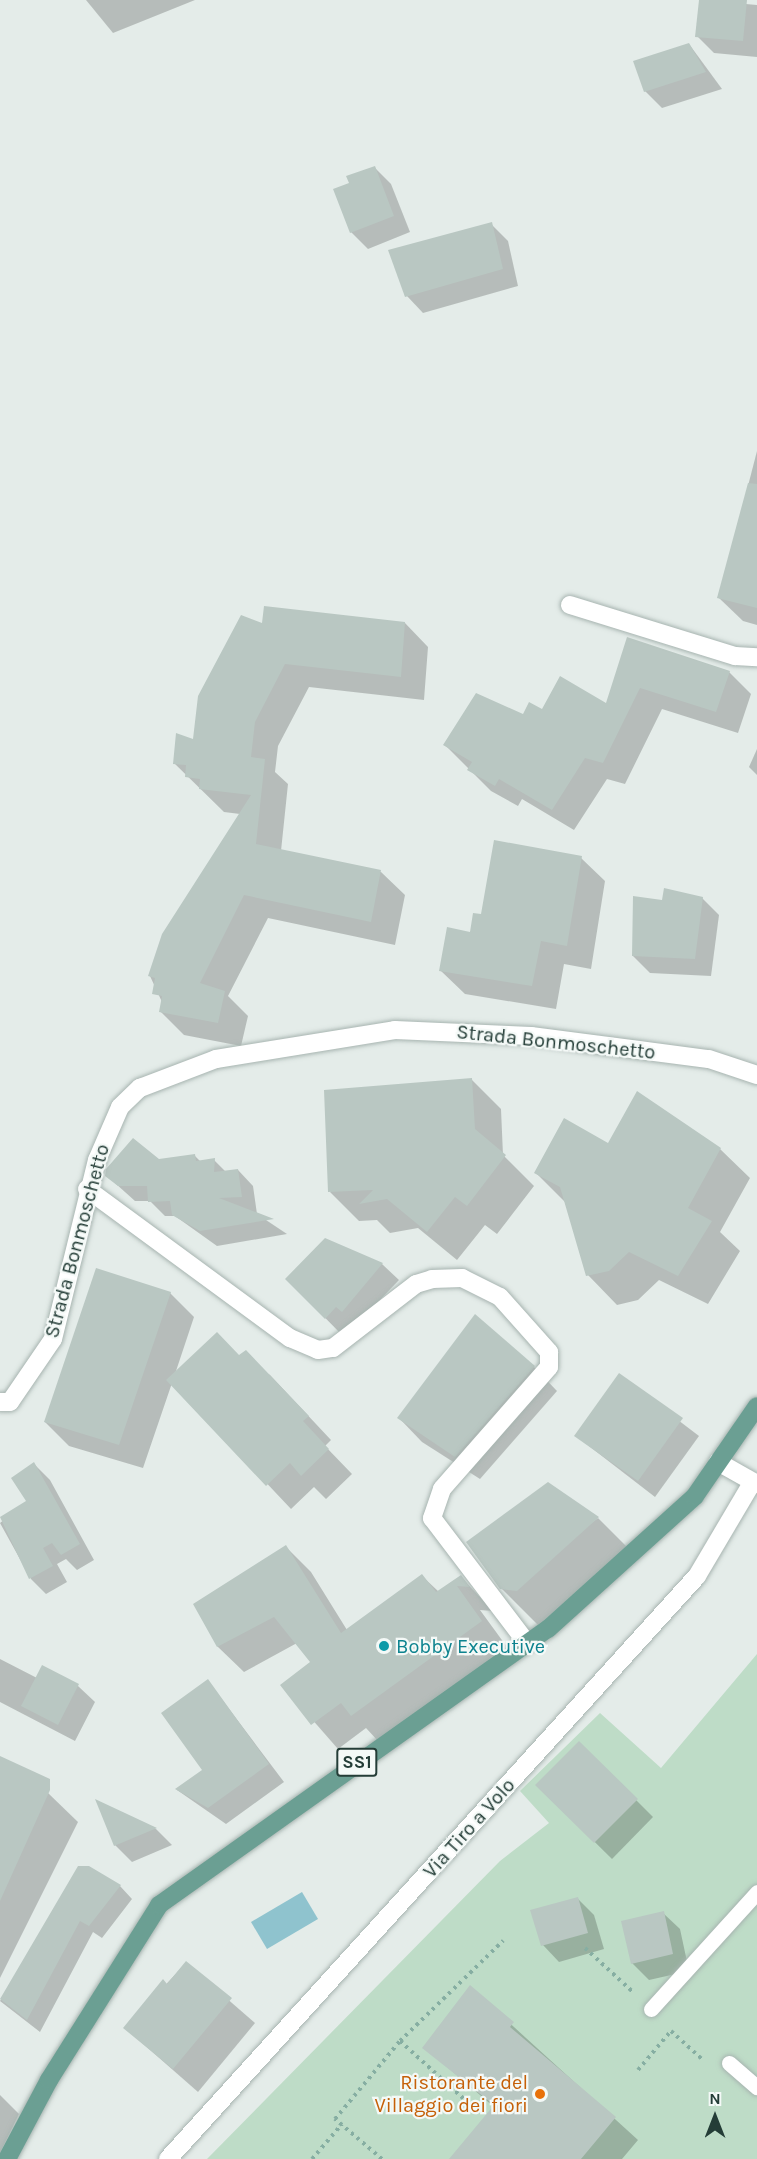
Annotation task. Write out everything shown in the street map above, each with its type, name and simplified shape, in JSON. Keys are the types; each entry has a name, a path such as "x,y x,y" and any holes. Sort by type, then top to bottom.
{"main road":[{"name":"SS1","path":"7,2159 49,2080 159,1905 527,1643 629,1560 695,1496 757,1406"}],"street":[{"path":"570,604 735,656 757,657"},
{"name":"Strada Bonmoschetto","path":"0,1402 10,1402 53,1339 87,1189 109,1125 140,1088 216,1059 305,1041 395,1030 531,1036 709,1059 757,1075"},
{"path":"87,1189 290,1338 318,1350 333,1348 416,1284 432,1279 462,1278 500,1297 549,1352 549,1367 442,1489 432,1518 527,1643"},
{"path":"718,1462 755,1484"},
{"name":"Via Tiro a Volo","path":"168,2159 697,1576 755,1484"}],"lane":[{"path":"651,2009 757,1892"},
{"path":"729,2063 757,2087"}],"path":[{"path":"382,2159 335,2119 400,2041 503,1941"},
{"path":"585,1948 713,2069"},
{"path":"638,2070 671,2031"},
{"path":"400,2041 464,2099"},
{"path":"312,2159 342,2124"}],"green space":[{"path":"757,1654 757,2159 207,2159 500,1861 549,1823 520,1791 600,1713 661,1768"}],"water":[{"path":"302,1892 318,1919 267,1949 251,1922"}],"building":[{"path":"699,0 747,0 743,41 695,37"},
{"path":"689,43 706,72 644,92 633,61"},
{"path":"375,166 394,216 350,233 333,189 349,183 346,176"},
{"path":"492,222 503,269 405,297 388,250"},
{"path":"748,483 757,484 757,608 717,598"},
{"path":"264,606 405,622 401,677 285,664 255,722 251,757 265,759 256,844 381,870 371,922 244,895 200,983 225,991 218,1023 159,1012 162,996 152,994 155,978 148,976 162,934 251,795 199,789 200,779 185,777 186,765 173,764 176,733 193,739 198,696 241,615 262,623"},
{"path":"627,637 730,671 716,712 640,688 603,763 585,758 552,810 499,779 495,786 467,770 472,762 443,745 476,693 523,714 529,702 542,709 560,676 606,703"},
{"path":"494,840 582,856 567,946 541,941 532,986 439,971 447,927 470,932 473,913 481,914"},
{"path":"664,888 703,897 695,959 632,956 633,896 662,900"},
{"path":"472,1078 475,1129 506,1155 467,1206 455,1197 427,1232 387,1199 359,1204 373,1190 328,1192 324,1090"},
{"path":"637,1091 721,1148 688,1208 712,1221 678,1276 629,1252 609,1271 586,1276 560,1187 534,1173 564,1118 608,1143"},
{"path":"133,1138 159,1159 195,1154 196,1161 215,1158 214,1172 238,1169 242,1197 219,1198 274,1219 200,1231 172,1215 170,1201 148,1202 147,1186 118,1186 105,1176 106,1169"},
{"path":"325,1238 383,1263 342,1312 336,1307 325,1319 285,1279"},
{"path":"96,1268 171,1292 119,1445 44,1422"},
{"path":"475,1314 535,1366 455,1457 397,1418"},
{"path":"217,1332 239,1355 246,1350 309,1416 303,1421 329,1449 301,1476 290,1463 266,1486 166,1380"},
{"path":"619,1373 683,1418 638,1481 574,1436"},
{"path":"34,1462 80,1544 61,1555 52,1543 43,1548 53,1566 29,1579 0,1517 26,1501 11,1478"},
{"path":"548,1482 599,1517 517,1591 500,1589 466,1542"},
{"path":"286,1545 341,1633 422,1574 436,1592 461,1575 470,1587 457,1586 482,1621 351,1716 341,1703 311,1725 280,1685 310,1662 274,1617 217,1647 193,1604"},
{"path":"42,1665 79,1684 58,1725 21,1706"},
{"path":"208,1679 269,1764 208,1808 175,1789 202,1770 161,1713"},
{"path":"579,1741 638,1799 594,1843 535,1785"},
{"path":"0,1756 50,1779 50,1790 0,1901"},
{"path":"95,1799 157,1828 114,1846"},
{"path":"78,1866 89,1866 121,1885 89,1926 80,1921 27,2020 0,1999"},
{"path":"578,1897 588,1933 541,1946 530,1910"},
{"path":"664,1911 673,1954 631,1964 621,1921"},
{"path":"186,1961 232,1998 173,2069 123,2028 163,1979 167,1984"},
{"path":"470,1985 514,2022 510,2027 616,2117 581,2159 449,2159 494,2105 422,2048"}],"place":[{"name":"Bobby Executive","path":"384,1646"},
{"name":"Ristorante del Villaggio dei fiori","path":"540,2094"}]}
